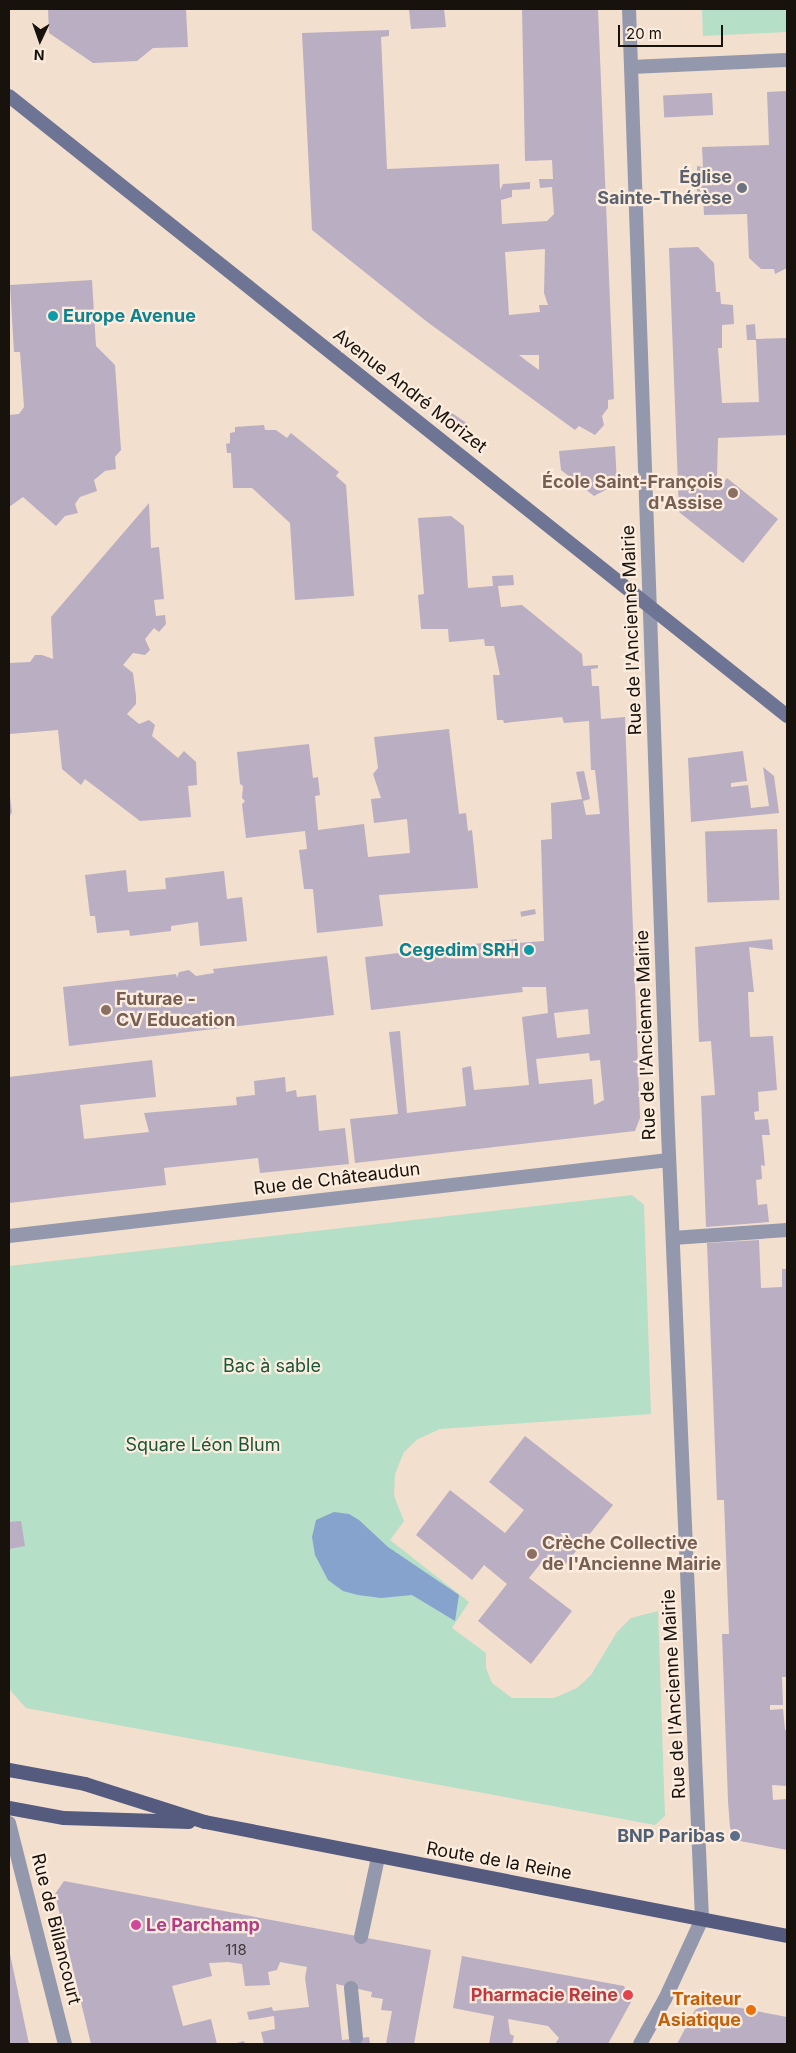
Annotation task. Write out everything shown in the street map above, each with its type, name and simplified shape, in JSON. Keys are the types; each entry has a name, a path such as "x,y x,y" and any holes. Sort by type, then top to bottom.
{"main road":[{"name":"Avenue André Morizet","path":"9,96 787,716"},
{"name":"Route de la Reine","path":"9,1770 85,1784 205,1822 378,1858 787,1936"},
{"name":"Route de la Reine","path":"9,1808 64,1818 205,1822"}],"street":[{"name":"Rue de l'Ancienne Mairie","path":"628,9 669,1160 702,1919 640,2044"},
{"path":"631,67 787,60"},
{"name":"Rue de Châteaudun","path":"9,1236 669,1160"},
{"path":"673,1238 787,1230"},
{"name":"Rue de Billancourt","path":"9,1823 65,2044"},
{"path":"361,1937 378,1858"},
{"path":"351,1988 356,2038"}],"green space":[{"path":"702,9 787,9 787,32 703,36"},
{"name":"Square Léon Blum","path":"632,1195 644,1205 651,1414 440,1429 418,1439 404,1452 395,1474 394,1496 404,1521 390,1540 469,1602 452,1628 486,1653 486,1668 492,1683 512,1698 554,1698 577,1688 591,1675 617,1632 631,1618 658,1611 665,1816 655,1825 26,1708 9,1689 9,1266"}],"water":[{"path":"334,1512 349,1514 359,1520 388,1547 459,1595 455,1621 412,1595 381,1598 358,1595 343,1591 328,1580 315,1555 312,1537 316,1520"}],"building":[{"path":"48,9 186,9 188,47 153,48 137,61 93,63 49,33"},
{"path":"409,9 444,9 446,27 411,29"},
{"path":"522,9 598,9 614,399 608,400 608,408 602,416 604,425 595,435 579,426 575,430 426,321 312,230 302,33 389,30 389,36 381,37 387,169 499,164 500,190 503,184 530,182 530,189 512,190 512,197 501,200 502,224 547,221 554,214 552,187 540,188 539,179 553,179 552,160 525,161","holes":["545,249 544,293 548,305 539,305 540,312 509,315 505,252","519,355 539,355 539,370 528,362"]},
{"name":"Église Sainte-Thérèse","path":"787,91 787,268 775,274 774,269 761,269 749,258 747,214 704,215 703,196 697,196 697,166 703,167 702,147 769,145 767,92"},
{"path":"712,93 713,115 664,118 663,96"},
{"path":"698,247 714,263 716,292 720,292 721,304 733,305 734,324 722,325 722,348 718,348 722,403 759,402 756,340 747,340 746,325 755,324 756,339 787,338 787,435 718,438 717,477 724,482 727,478 778,519 743,563 679,512 669,248"},
{"path":"92,280 96,346 115,365 121,450 115,457 116,469 105,471 94,480 97,491 80,497 75,504 78,513 65,516 56,526 23,497 9,507 9,415 19,414 24,407 20,352 14,352 10,285"},
{"path":"452,413 468,424 462,431 447,419"},
{"path":"264,425 265,430 276,430 287,438 291,433 339,472 336,476 346,485 354,596 295,600 290,523 252,488 233,488 231,453 227,453 226,444 230,443 230,433 235,432 235,427"},
{"path":"615,446 617,484 594,496 561,470 559,451"},
{"path":"149,503 151,548 159,547 164,599 154,600 156,616 165,615 166,624 159,632 154,628 145,639 150,650 145,655 133,653 123,665 133,673 136,696 136,704 127,714 139,724 149,720 155,725 152,736 178,758 184,751 196,762 197,785 188,786 191,817 140,821 85,779 81,785 62,769 58,730 9,734 9,663 30,662 35,655 42,655 53,659 51,617"},
{"path":"451,516 464,526 468,588 493,586 492,576 513,575 514,585 498,586 501,607 522,605 582,654 583,666 598,665 598,668 591,669 592,686 599,686 601,719 625,717 640,1118 635,1131 355,1163 350,1119 398,1114 389,1032 400,1031 407,1113 466,1106 462,1068 471,1066 474,1090 529,1085 522,1017 548,1013 546,987 522,987 523,992 371,1010 365,957 517,939 517,943 544,941 541,840 552,839 551,803 582,799 576,772 584,771 590,799 583,801 586,815 600,814 595,770 591,770 589,721 564,723 562,717 504,723 503,720 497,720 493,675 500,675 494,646 485,646 484,639 449,642 448,629 421,629 418,595 424,594 418,518","holes":["588,1009 590,1034 557,1038 554,1013","589,1053 590,1061 600,1060 604,1100 594,1105 592,1079 539,1084 536,1059"]},
{"path":"449,729 459,814 466,813 468,831 472,830 478,888 379,895 383,926 317,933 313,889 304,889 299,850 307,849 305,831 246,838 242,804 245,801 242,798 243,786 240,784 237,752 309,744 313,778 318,777 320,795 315,796 318,830 364,824 368,857 410,853 407,819 374,823 371,799 381,798 373,774 378,768 374,737"},
{"path":"743,751 747,781 731,783 731,787 748,785 751,808 769,806 763,767 774,776 779,813 691,822 688,758"},
{"path":"9,790 12,812 9,818"},
{"path":"777,829 779,900 708,902 705,832"},
{"path":"126,870 128,892 166,889 165,878 224,871 227,899 242,897 247,941 200,946 198,922 171,926 171,931 130,936 129,930 97,933 95,916 90,916 85,875"},
{"path":"535,909 536,914 521,917 520,912"},
{"path":"772,939 773,950 749,947 754,992 748,992 750,1037 773,1036 777,1090 758,1092 759,1111 754,1112 755,1120 768,1119 770,1135 762,1135 765,1166 761,1165 762,1179 756,1180 758,1205 767,1204 769,1222 706,1227 701,1096 715,1095 711,1041 699,1042 695,947"},
{"path":"327,956 334,1015 69,1046 63,987 176,974 177,978 179,972 189,970 196,976 214,973 213,969"},
{"path":"152,1060 156,1097 80,1105 84,1139 149,1132 144,1113 237,1105 236,1097 255,1095 254,1081 285,1077 286,1092 296,1090 297,1097 316,1095 319,1131 345,1128 349,1164 260,1173 258,1158 164,1168 166,1185 9,1203 9,1077"},
{"path":"759,1240 761,1288 782,1287 782,1269 787,1269 787,1677 782,1677 783,1705 770,1705 770,1710 783,1709 785,1730 787,1730 787,1786 772,1785 773,1800 787,1799 787,1850 740,1841 730,1828 728,1801 722,1634 729,1634 724,1500 717,1500 707,1243"},
{"path":"525,1436 613,1505 560,1571 544,1559 529,1578 572,1611 531,1664 478,1621 507,1584 484,1565 472,1580 416,1535 450,1490 505,1533 524,1510 489,1482"},
{"path":"21,1521 25,1546 9,1549 9,1522"},
{"path":"64,1881 431,1950 414,2044 386,2044 392,2011 381,2010 383,1999 371,1997 372,1992 336,1984 342,2040 369,2037 370,2044 264,2044 261,2032 275,2029 274,2016 249,2020 247,2012 272,2007 273,2011 309,2007 305,1978 307,1967 280,1962 277,1970 268,1972 270,1985 245,1986 242,1964 228,1962 209,1963 212,1976 172,1986 183,2026 211,2019 217,2044 91,2044 55,1894"},
{"path":"10,1954 29,2044 9,2044"},
{"path":"462,1956 624,1986 631,2002 608,2044 555,2044 559,2038 548,2026 508,2019 510,2034 514,2036 512,2044 489,2044 494,2016 453,2008"},
{"path":"710,2002 787,2017 787,2044 677,2044 695,2010"},
{"path":"244,2041 245,2044 233,2044"}],"place":[{"name":"Église Sainte-Thérèse","path":"742,188"},
{"name":"Europe Avenue","path":"53,316"},
{"name":"École Saint-François d'Assise","path":"733,493"},
{"name":"Cegedim SRH","path":"529,950"},
{"name":"Futurae - CV Education","path":"106,1010"},
{"name":"Crèche Collective de l'Ancienne Mairie","path":"532,1554"},
{"name":"BNP Paribas","path":"735,1836"},
{"name":"Le Parchamp","path":"136,1925"},
{"name":"Pharmacie Reine","path":"628,1995"},
{"name":"Traiteur Asiatique","path":"751,2010"}],"park label":[{"name":"Bac à sable","path":"272,1366"}]}
